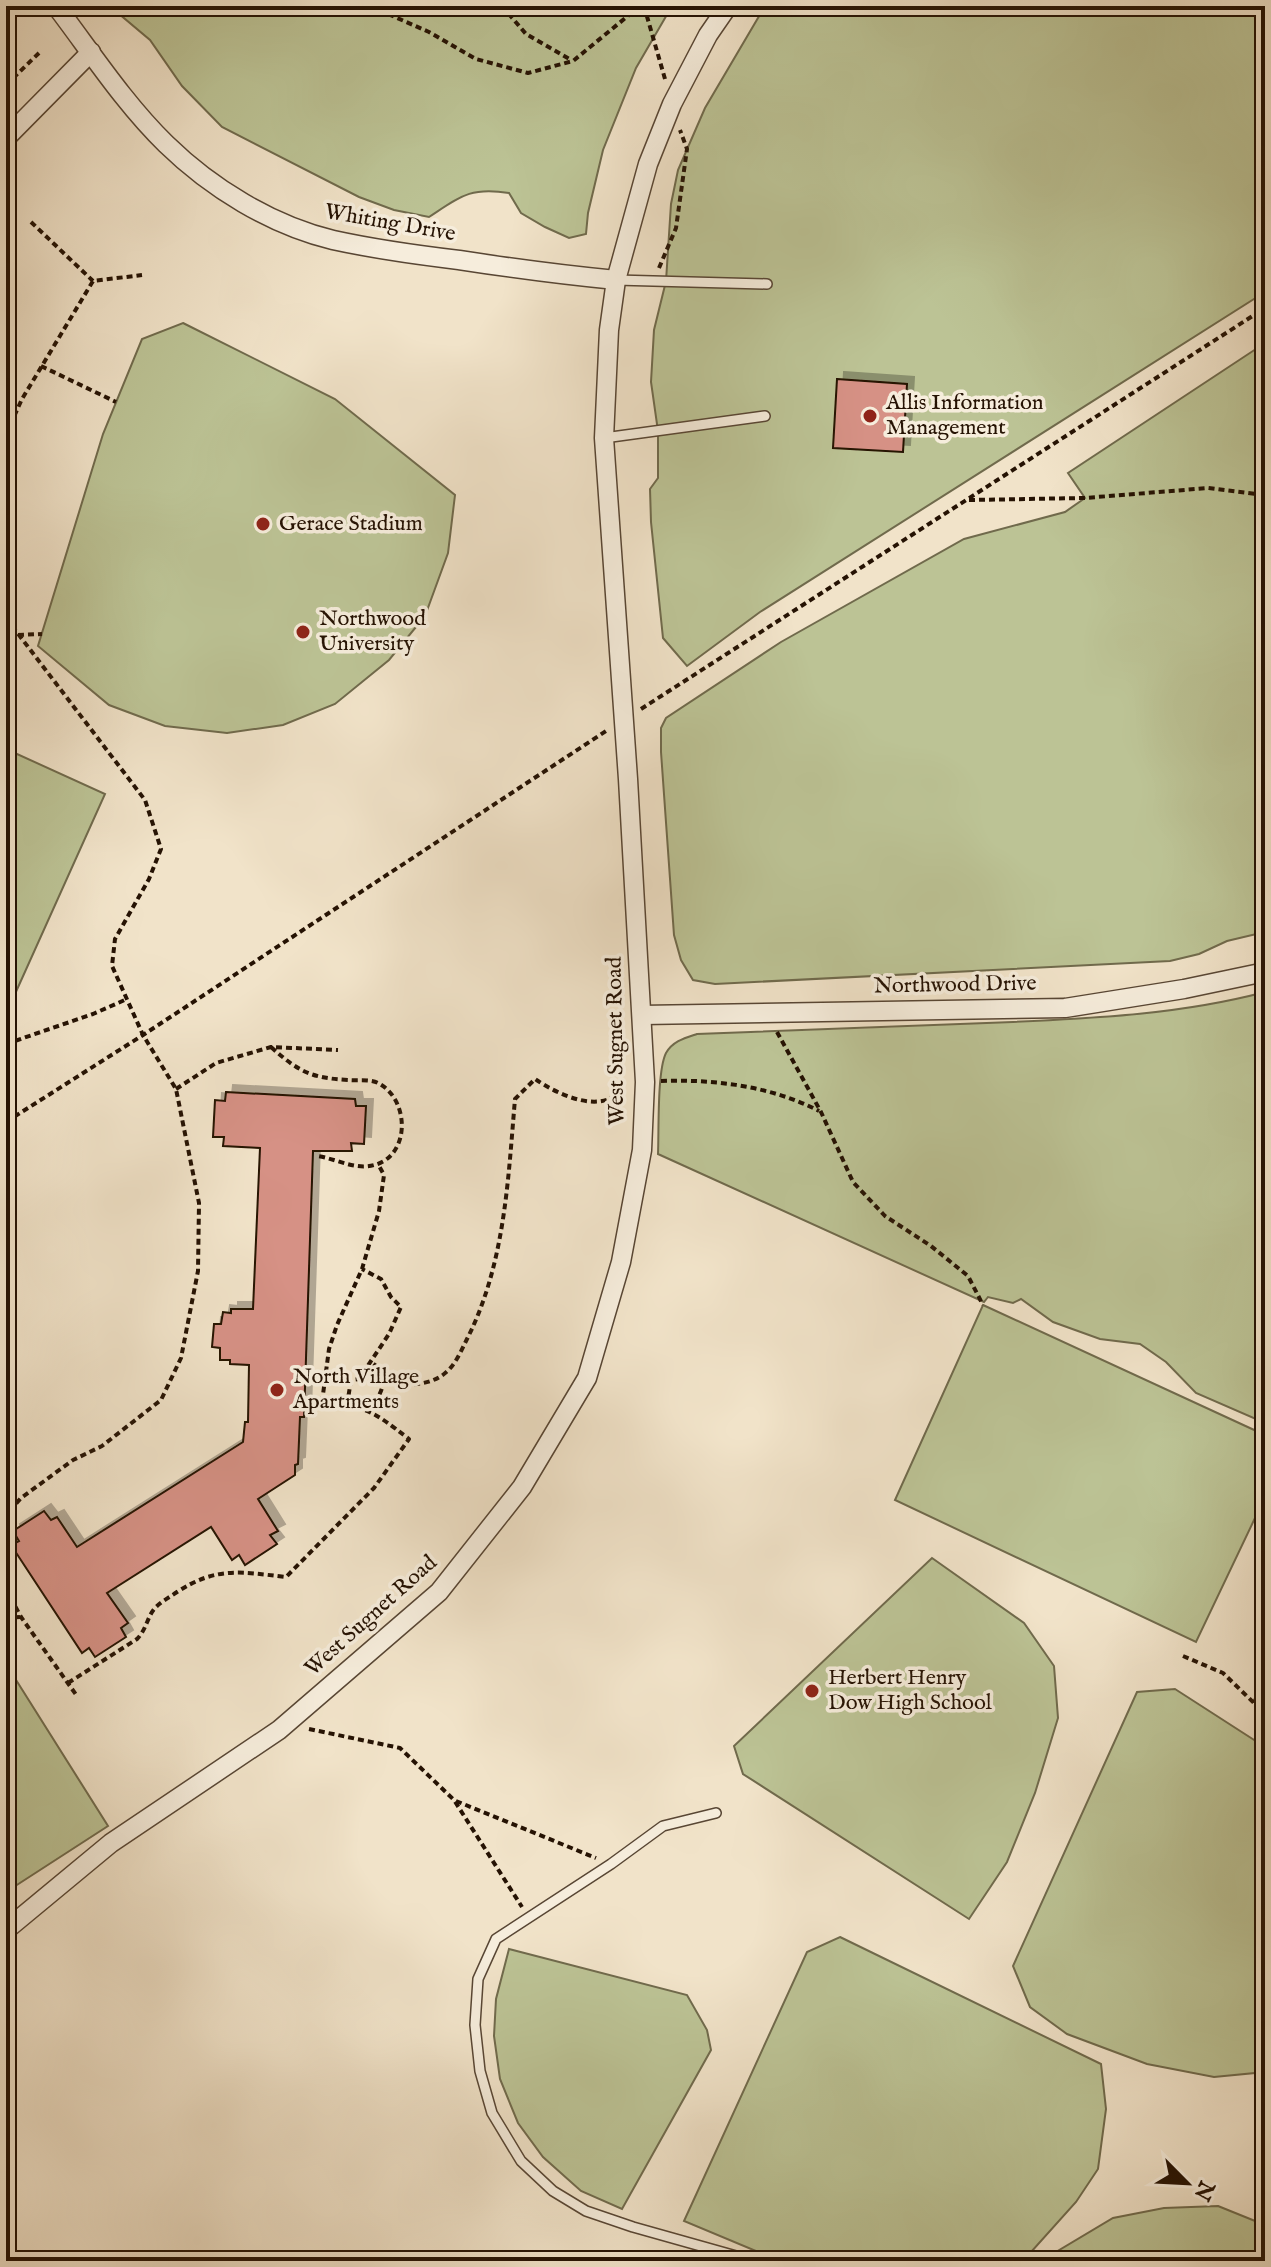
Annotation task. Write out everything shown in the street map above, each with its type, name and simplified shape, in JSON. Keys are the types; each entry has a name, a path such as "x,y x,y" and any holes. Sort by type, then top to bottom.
{"street":[{"name":"Whiting Drive","path":"56,6 146,123 167,145 220,188 272,218 331,239 359,245 616,280"},
{"name":"West Sugnet Road","path":"6,1930 111,1843 279,1730 439,1592 522,1487 587,1378 621,1262 642,1150 645,1082 604,438 609,330 616,280 648,164 672,104 708,35 728,6"},
{"path":"6,138 91,52"},
{"name":"Northwood Drive","path":"642,1015 1065,1008 1265,972"}],"lane":[{"path":"616,280 767,284"},
{"path":"604,438 765,416"},
{"path":"716,1813 663,1826 496,1939 478,1979 475,2025 480,2071 492,2113 521,2161 553,2191 586,2211 754,2261"}],"path":[{"path":"370,6 429,32 476,59 528,73 573,61 640,6"},
{"path":"502,6 526,34 573,61"},
{"path":"6,85 41,51"},
{"path":"31,222 93,281"},
{"path":"93,281 142,275"},
{"path":"6,434 22,399 93,281"},
{"path":"41,366 116,402"},
{"path":"966,500 1085,498 1208,488 1265,495"},
{"path":"6,618 145,800 161,849 149,879 115,939 112,966 143,1035 176,1089 199,1203 198,1271 181,1358 161,1400 102,1446 73,1460 21,1498 6,1515"},
{"path":"18,635 42,634"},
{"path":"6,1044 127,999"},
{"path":"767,1013 821,1112 853,1182 885,1216 931,1246 968,1276 983,1305"},
{"path":"176,1089 216,1063 271,1047 338,1050"},
{"path":"271,1047 288,1062 320,1079 376,1082 396,1100 402,1114 402,1127 390,1157 378,1164 361,1167 318,1156"},
{"path":"384,1383 420,1384 437,1379 458,1357 472,1329 491,1277 505,1214 515,1099 535,1079 553,1091 586,1100 612,1099 620,1094 624,1086"},
{"path":"645,1082 702,1080 795,1099 821,1112"},
{"path":"68,1683 137,1639 145,1631 157,1606 201,1579 221,1572 286,1577 374,1488 409,1439 375,1413 322,1402 329,1349 362,1269 379,1211 384,1175 378,1164"},
{"path":"347,1405 351,1380 359,1379 371,1362 401,1307 381,1279 362,1269"},
{"path":"367,1410 379,1398 384,1383 383,1371 371,1362"},
{"path":"6,1589 21,1617 77,1696"},
{"path":"6,1618 21,1617"},
{"path":"1183,1656 1223,1673 1265,1718"},
{"path":"1254,1703 1265,1678"},
{"path":"279,1730 315,1728 400,1748 454,1800 528,1916"},
{"path":"454,1800 611,1864"}],"green space":[{"path":"114,6 672,6 636,68 603,150 586,234 569,238 521,213 509,193 475,192 429,217 394,210 359,197 222,127 182,86 150,40"},
{"path":"765,6 1265,6 1265,292 760,612 687,666 663,638 651,522 650,489 658,478 658,431 651,382 654,330 666,281 671,204 678,170 705,108"},
{"name":"Gerace Stadium","path":"183,323 335,399 455,495 448,553 425,616 389,660 335,704 283,725 227,733 165,726 109,705 38,646 103,434 142,339"},
{"path":"1265,343 1265,932 1227,941 1199,954 1170,961 715,984 693,980 681,960 674,935 661,752 661,728 666,718 781,642 964,539 1065,512 1085,498 1068,473"},
{"path":"6,749 105,794 6,1014"},
{"path":"1265,992 1265,1423 1196,1393 1166,1362 1140,1344 1100,1339 1053,1322 1021,1299 1013,1303 988,1297 984,1302 658,1154 663,1062 672,1046 697,1034 1108,1017 1203,1005"},
{"path":"983,1305 1265,1435 1265,1497 1196,1642 895,1500"},
{"path":"932,1558 1024,1623 1054,1666 1058,1718 1035,1793 1007,1862 969,1919 743,1774 734,1746"},
{"path":"6,1664 108,1826 6,1892"},
{"path":"1175,1689 1265,1747 1265,2072 1214,2077 1147,2064 1067,2034 1030,2007 1013,1966 1137,1692"},
{"path":"840,1937 1101,2064 1106,2109 1098,2169 1076,2202 1023,2261 780,2261 684,2221 807,1952"},
{"path":"509,1949 687,1995 707,2030 711,2050 622,2209 581,2191 543,2157 518,2123 500,2079 494,2036 496,1999"},
{"path":"1218,2206 1265,2225 1263,2261 1049,2261 1056,2252 1113,2218 1164,2208"}],"building":[{"name":"Allis Information Management","path":"837,379 907,384 903,452 833,448"},
{"name":"North Village Apartments","path":"226,1092 355,1099 356,1106 366,1106 364,1144 351,1143 352,1151 313,1151 304,1417 300,1417 298,1464 295,1465 295,1475 258,1499 278,1531 270,1535 277,1544 245,1565 239,1555 232,1560 211,1527 107,1593 128,1623 121,1628 126,1637 95,1657 89,1648 82,1653 11,1545 19,1541 13,1531 44,1511 51,1520 57,1517 77,1547 243,1442 245,1422 248,1422 249,1365 220,1360 220,1348 212,1347 214,1324 221,1324 223,1312 253,1309 260,1148 223,1146 224,1137 213,1137 215,1100 225,1101"}],"place":[{"name":"Allis Information Management","path":"870,416"},
{"name":"Gerace Stadium","path":"263,524"},
{"name":"Northwood University","path":"303,632"},
{"name":"North Village Apartments","path":"277,1390"},
{"name":"Herbert Henry Dow High School","path":"812,1691"}]}
